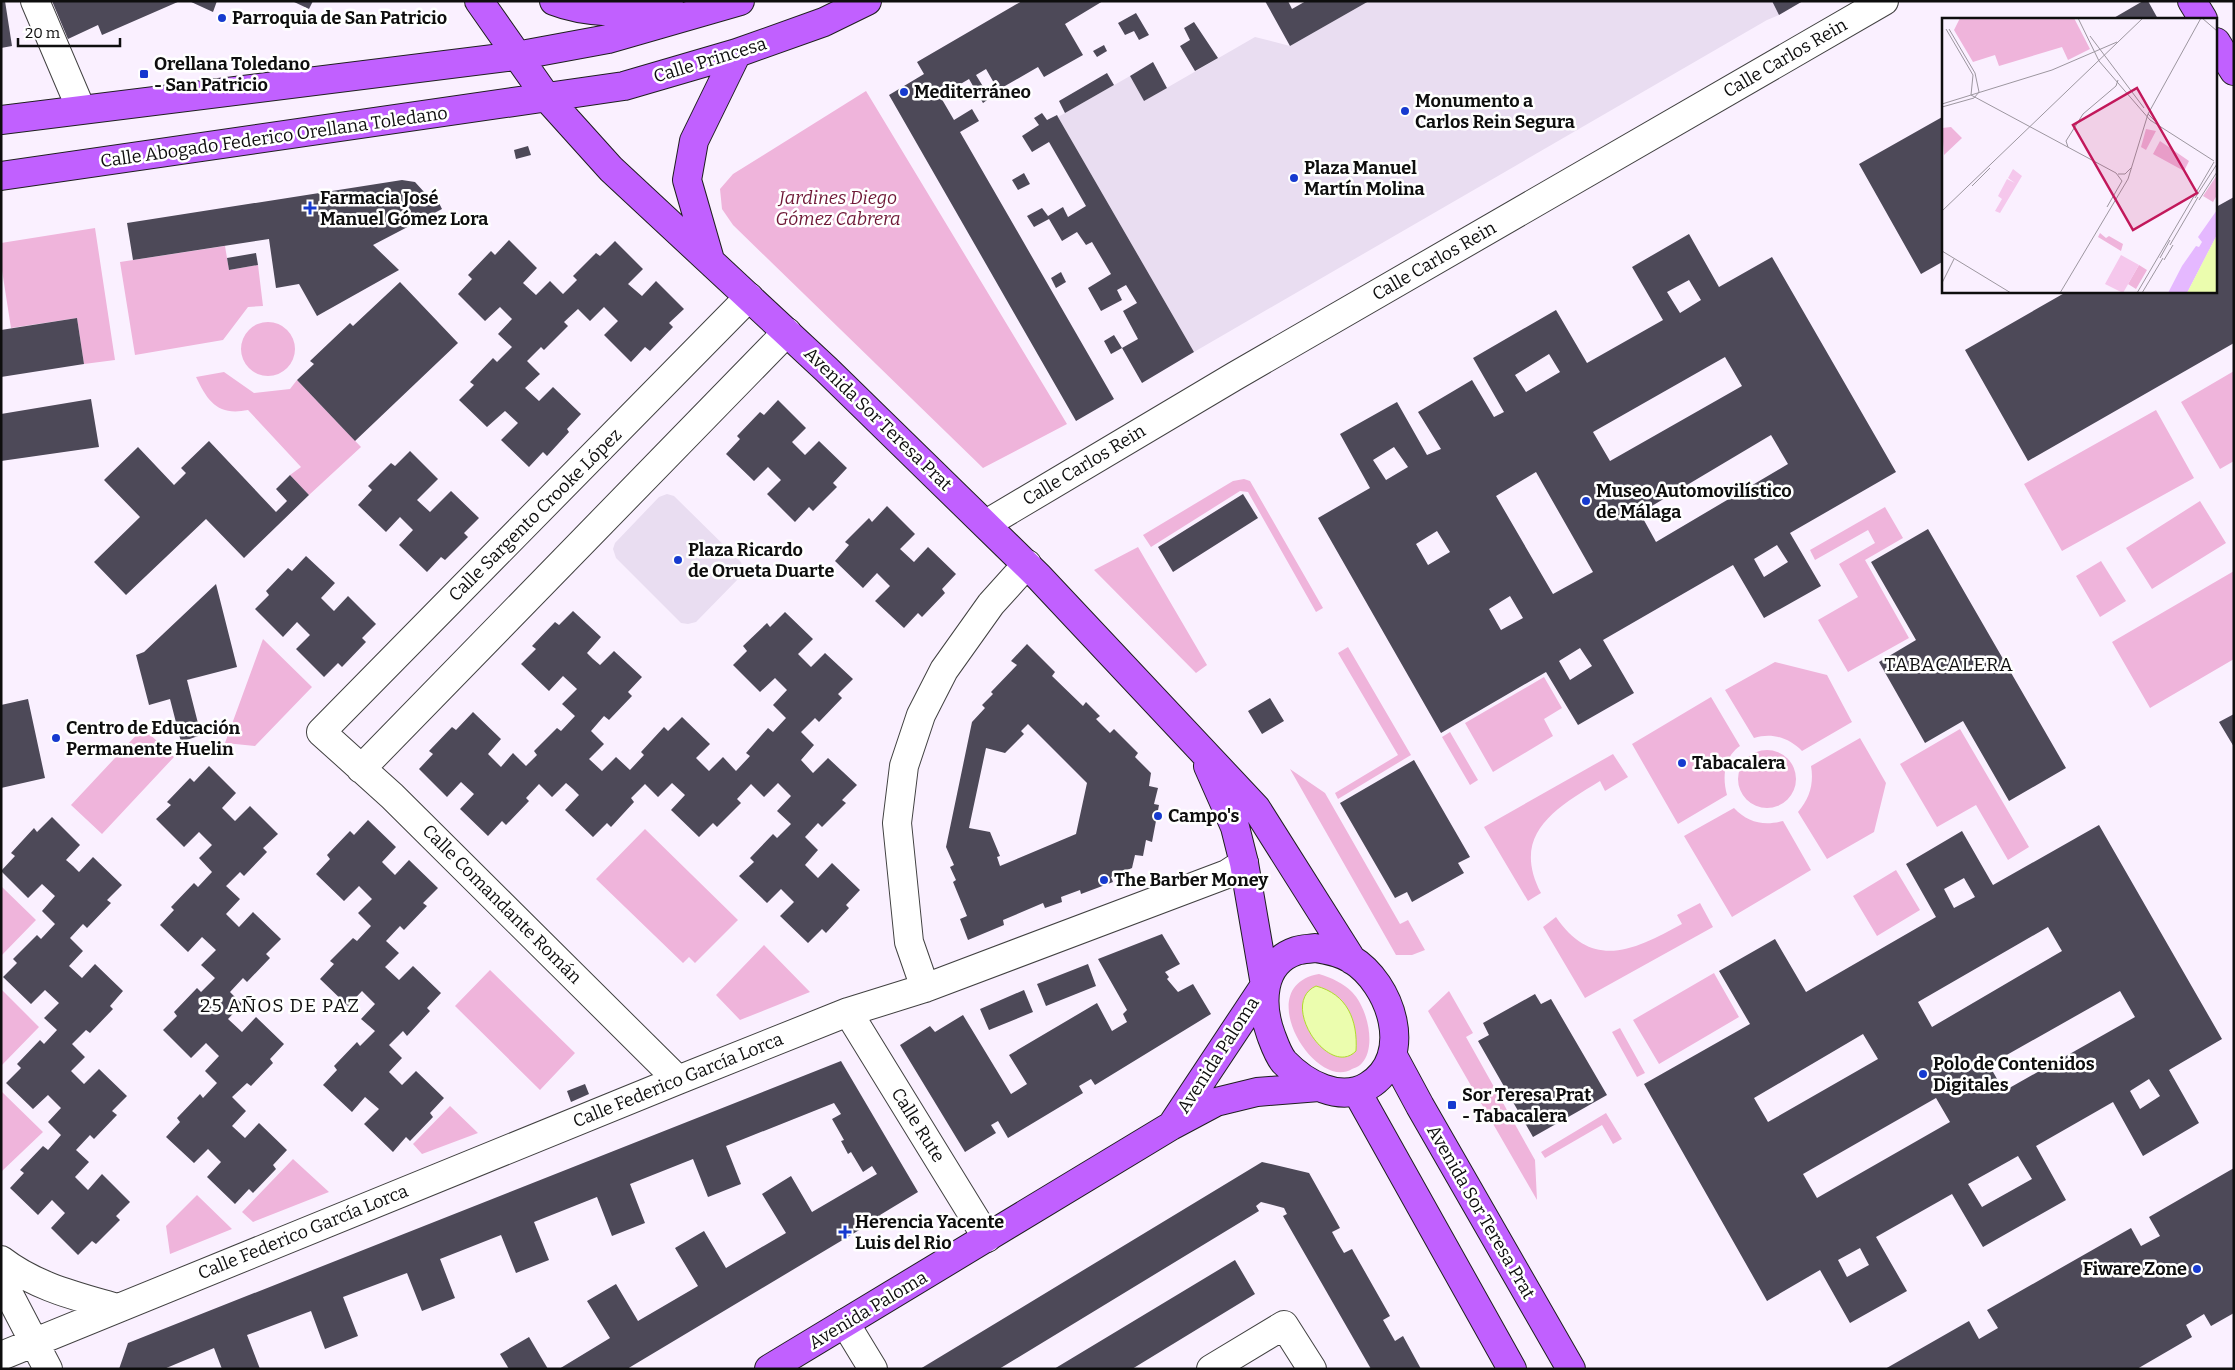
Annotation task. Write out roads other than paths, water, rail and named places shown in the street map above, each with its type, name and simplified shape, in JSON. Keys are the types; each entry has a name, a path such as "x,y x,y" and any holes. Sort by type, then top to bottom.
{"main road":[{"name":"Avenida Sor Teresa Prat","path":"479,1 547,98 611,169 787,332 986,524 1256,808 1352,960"},
{"path":"554,1 565,6 626,12 731,4"},
{"name":"Calle Princesa","path":"547,98 624,86 737,53 824,22 867,1"},
{"path":"2192,1 2202,18"},
{"path":"1,120 516,56 608,39 731,4"},
{"path":"2218,45 2234,71"},
{"path":"711,261 687,180 694,141 737,53"},
{"name":"Calle Abogado Federico Orellana Toledano","path":"1,176 547,98"},
{"name":"Avenida Sor Teresa Prat","path":"1200,749 1235,827 1244,863 1265,985"},
{"path":"1315,948 1335,951 1352,960 1374,979 1386,1001 1395,1033 1392,1054 1380,1079 1357,1092 1340,1093 1319,1087 1301,1076 1283,1060 1264,1016 1265,985 1279,961 1296,951 1315,948"},
{"name":"Avenida Paloma","path":"1171,1126 1265,985"},
{"name":"Avenida Sor Teresa Prat","path":"1392,1054 1571,1369"},
{"name":"Avenida Paloma","path":"769,1369 1171,1126 1216,1102 1256,1092 1319,1087"},
{"path":"1357,1092 1512,1369"}],"street":[{"path":"35,1 81,109"},
{"name":"Calle Carlos Rein","path":"986,524 1218,386 1884,1"},
{"name":"Calle Sargento Crooke López","path":"321,732 749,297"},
{"path":"361,769 787,332"},
{"path":"925,988 909,942 897,824 904,766 921,715 944,670 991,604 1026,564"},
{"name":"Calle Comandante Román","path":"321,732 392,796 678,1080"},
{"name":"Calle Federico García Lorca","path":"1,1356 848,1012 925,988 1227,874 1244,863"},
{"name":"Calle Rute","path":"848,1012 987,1238"},
{"path":"1,1260 15,1271 50,1289 117,1308"},
{"path":"1,1279 48,1369"},
{"path":"845,1323 873,1369"},
{"path":"1211,1369 1284,1325 1312,1369"}],"place":[{"name":"Parroquia de San Patricio","path":"222,18"},
{"name":"Orellana Toledano - San Patricio","path":"144,74"},
{"name":"Mediterráneo","path":"904,92"},
{"name":"Monumento a Carlos Rein Segura","path":"1405,111"},
{"name":"Plaza Manuel Martín Molina","path":"1294,178"},
{"name":"Farmacia José Manuel Gómez Lora","path":"310,208"},
{"name":"Museo Automovilístico de Málaga","path":"1586,501"},
{"name":"Plaza Ricardo de Orueta Duarte","path":"678,560"},
{"name":"Centro de Educación Permanente Huelin","path":"56,738"},
{"name":"Tabacalera","path":"1682,763"},
{"name":"Campo's","path":"1158,816"},
{"name":"The Barber Money","path":"1104,880"},
{"name":"Polo de Contenidos Digitales","path":"1923,1074"},
{"name":"Sor Teresa Prat - Tabacalera","path":"1452,1105"},
{"name":"Herencia Yacente Luis del Rio","path":"845,1232"},
{"name":"Fiware Zone","path":"2197,1269"}],"district":[{"name":"TABACALERA","path":"1949,664"},
{"name":"25 AÑOS DE PAZ","path":"280,1005"}],"park label":[{"name":"Jardines Diego Gómez Cabrera","path":"838,208"}]}
